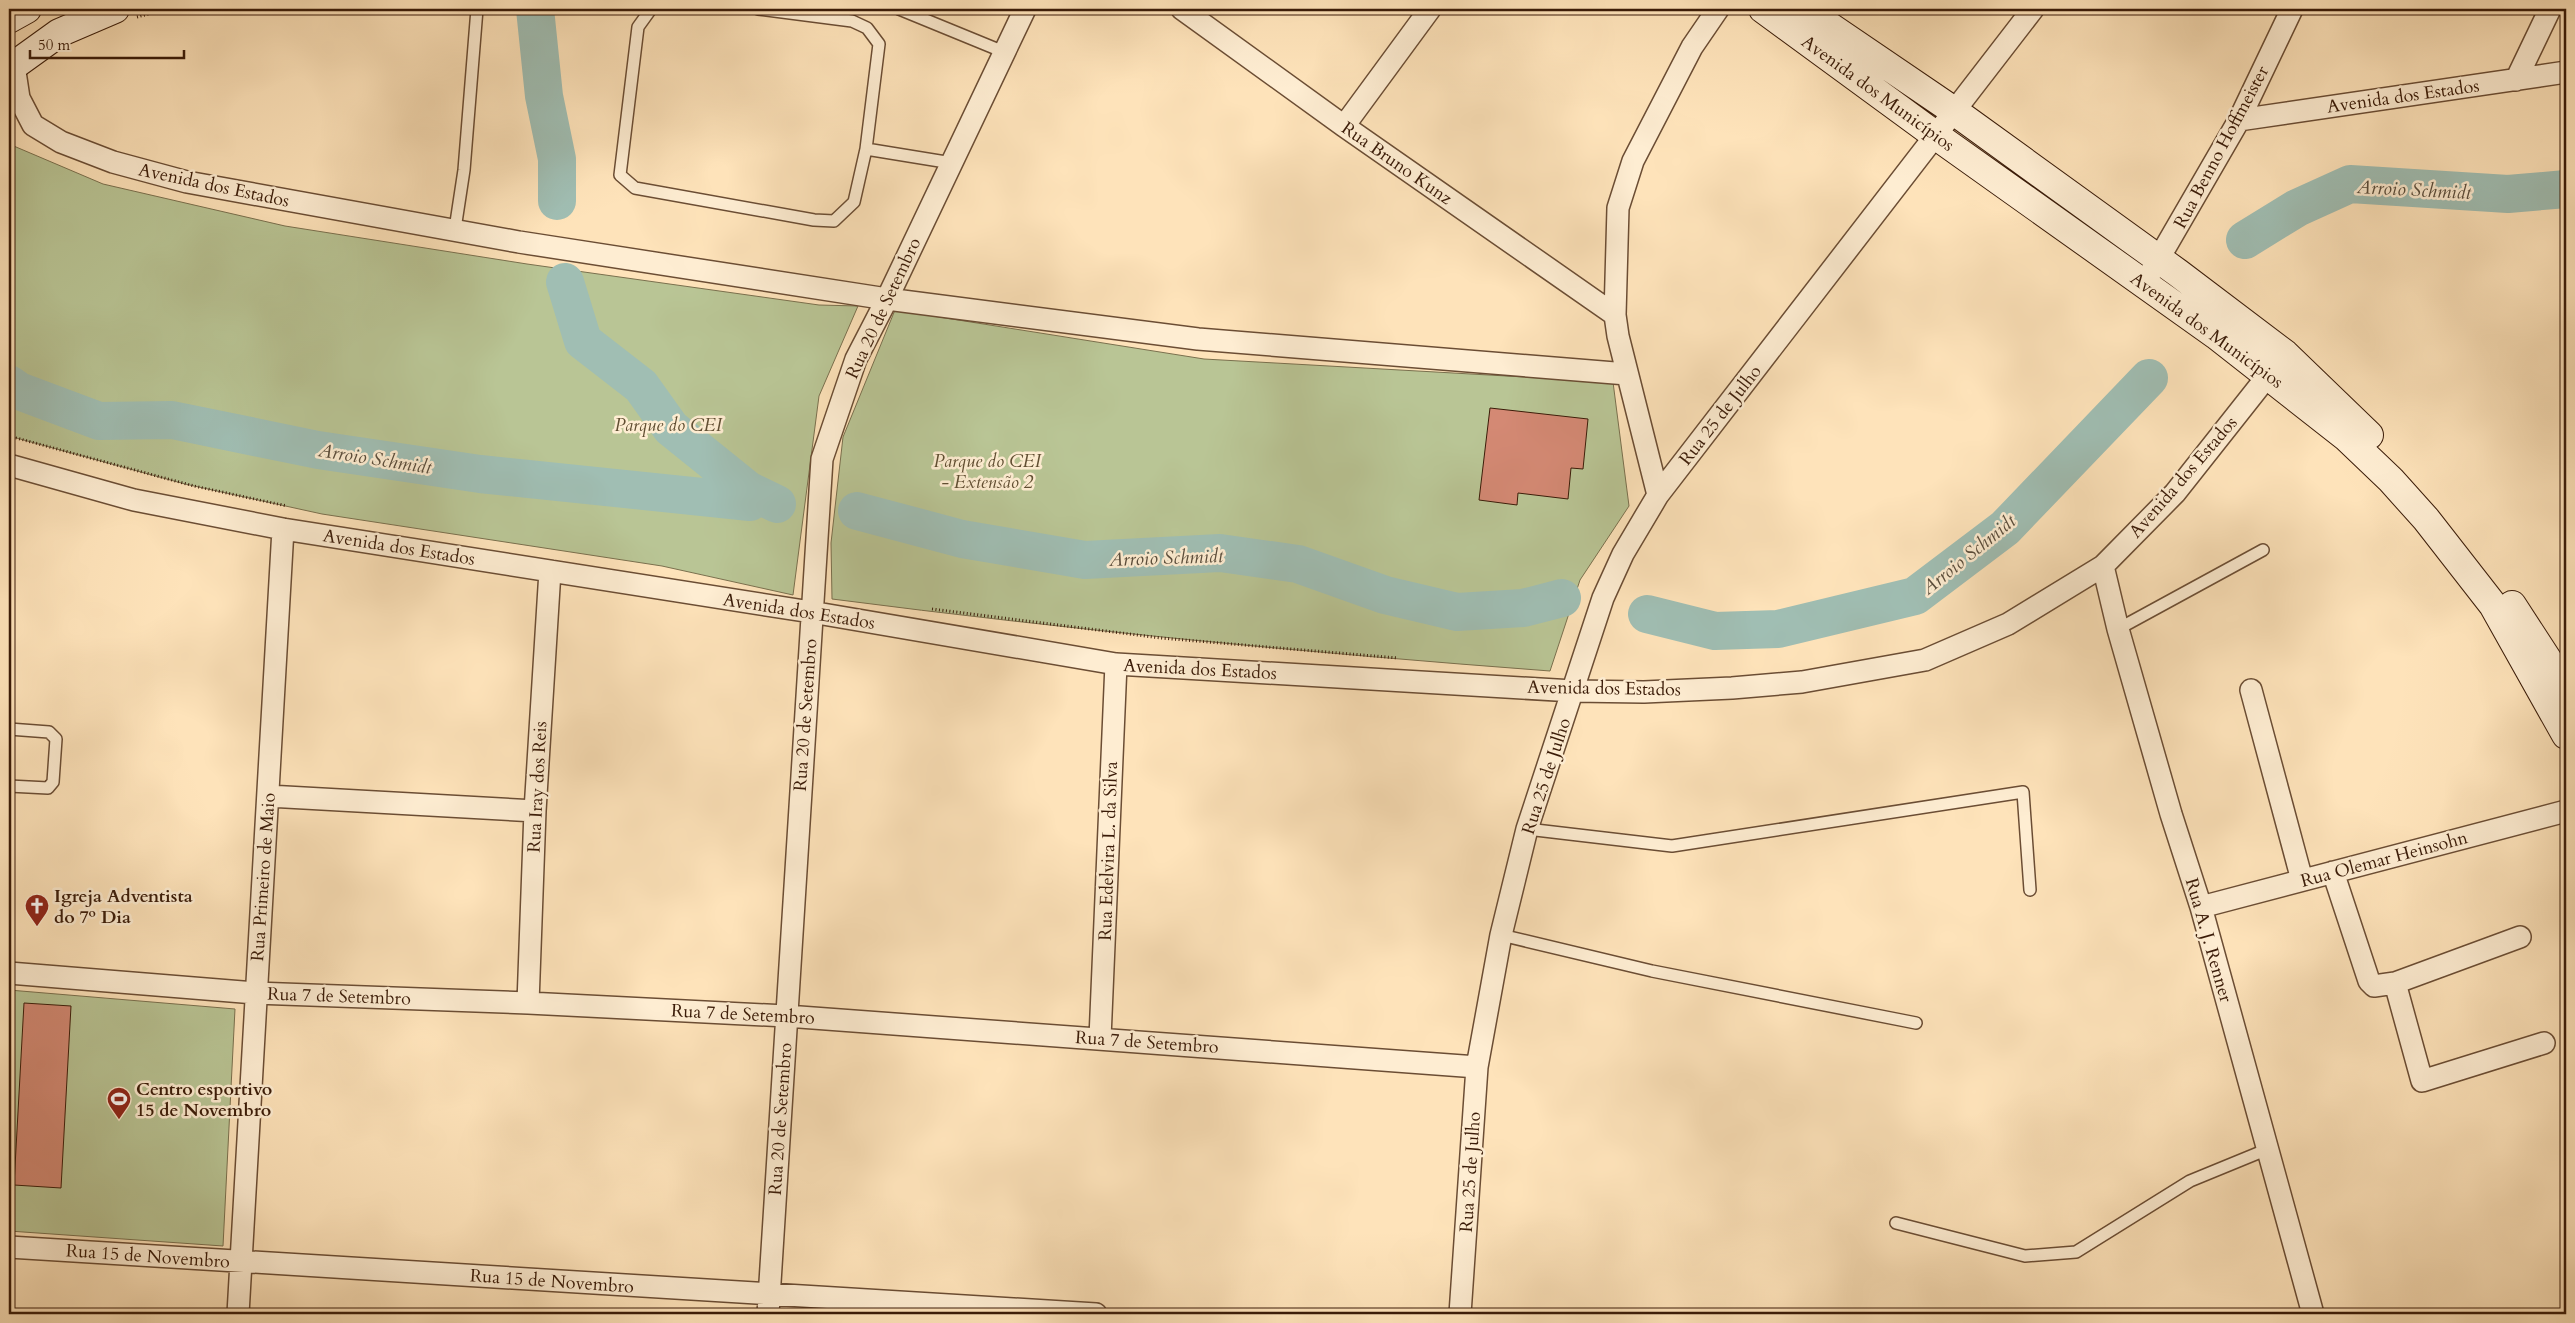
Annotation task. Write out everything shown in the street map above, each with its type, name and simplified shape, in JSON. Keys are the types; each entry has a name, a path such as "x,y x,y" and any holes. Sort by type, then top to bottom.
{"main road":[{"path":"9,19 26,9"},
{"path":"10,62 59,32 115,9"},
{"name":"Avenida dos Municípios","path":"1763,9 1935,135 2143,283 2277,364 2426,519 2493,605 2566,735"},
{"name":"Avenida dos Municípios","path":"1804,9 1954,111 2160,259 2277,364 2397,462 2498,583 2566,688"}],"street":[{"name":"Rua 20 de Setembro","path":"768,1304 822,460 856,359 887,299 1025,9"},
{"name":"Rua Bruno Kunz","path":"1182,9 1344,126 1615,315"},
{"path":"1344,126 1430,9"},
{"path":"1692,47 1702,9"},
{"path":"1658,495 1627,374 1615,315 1618,208 1633,160 1692,47 1718,9"},
{"name":"Rua 25 de Julho","path":"1460,1314 1477,1067 1502,935 1527,829 1603,598 1623,554 1658,495 2033,9"},
{"name":"Rua Benno Hoffmeister","path":"2143,283 2160,259 2239,120 2292,9"},
{"path":"2516,80 2550,9"},
{"name":"Avenida dos Estados","path":"10,62 19,98 33,125 61,142 113,162 187,182 364,216 455,229 519,242 887,299 1198,339 1627,374"},
{"name":"Avenida dos Estados","path":"2239,120 2566,72"},
{"name":"Avenida dos Estados","path":"9,465 134,500 283,529 811,612 1116,664 1573,691 1644,692 1732,688 1802,682 1925,660 2008,624 2104,566 2175,492 2277,364"},
{"name":"Rua Primeiro de Maio","path":"238,1314 283,529"},
{"name":"Rua A. J. Renner","path":"2104,566 2118,629 2171,814 2201,907 2314,1314"},
{"name":"Rua Iray dos Reis","path":"528,1003 535,811 550,571"},
{"name":"Rua Edelvira L. da Silva","path":"1100,1038 1116,664"},
{"path":"2251,690 2302,880"},
{"path":"268,796 535,811"},
{"name":"Rua Olemar Heinsohn","path":"2201,907 2566,810"},
{"path":"2333,872 2368,981 2374,986 2395,983 2520,937"},
{"name":"Rua 7 de Setembro","path":"9,973 255,993 528,1003 786,1016 1477,1067"},
{"path":"2395,983 2422,1081 2544,1043"},
{"name":"Rua 15 de Novembro","path":"9,1247 240,1262 768,1304 1096,1314"}],"lane":[{"path":"455,229 465,161 477,9"},
{"path":"651,9 638,27 620,175 635,188 804,218 834,221 854,202 866,149 879,44 867,28 852,21 758,9"},
{"path":"899,9 1004,52"},
{"path":"866,149 952,163"},
{"path":"2118,629 2263,550"},
{"path":"9,729 49,732 56,738 53,782 48,788 9,786"},
{"path":"1527,829 1672,846 2022,792 2030,890"},
{"path":"1502,935 1652,971 1916,1022"},
{"path":"1896,1223 2025,1256 2076,1252 2190,1181 2268,1149"}],"path":[{"path":"9,436 194,486 294,508"},
{"path":"928,609 1161,638 1404,658"}],"green space":[{"name":"Parque do CEI","path":"9,144 103,184 285,226 527,264 819,305 858,306 819,396 793,595 662,566 322,514 185,484 9,436"},
{"name":"Parque do CEI - Extensão 2","path":"895,310 1204,359 1613,382 1629,506 1580,580 1550,671 1370,657 1191,640 1011,621 832,599 831,543 843,437"},
{"name":"Centro esportivo 15 de Novembro","path":"9,990 235,1009 223,1246 9,1231"}],"building":[{"path":"1490,408 1588,419 1583,469 1571,468 1568,499 1518,493 1517,505 1479,500"},
{"path":"24,1003 71,1006 61,1188 14,1185"}],"waterway":[{"path":"535,9 544,96 557,159 557,201"},
{"name":"Arroio Schmidt","path":"2245,240 2297,208 2350,184 2508,194 2566,189"},
{"path":"565,282 583,341 641,386 671,428 748,490 777,504"},
{"name":"Arroio Schmidt","path":"1647,614 1715,631 1778,629 1915,596 2005,528 2149,378"},
{"name":"Arroio Schmidt","path":"9,384 19,391 99,421 172,420 318,450 480,474 750,502"},
{"name":"Arroio Schmidt","path":"857,511 962,539 1085,560 1220,553 1298,564 1385,595 1457,612 1523,608 1562,598"}],"place":[{"name":"Igreja Adventista do 7º Dia","path":"37,927"},
{"name":"Centro esportivo 15 de Novembro","path":"119,1120"}]}
